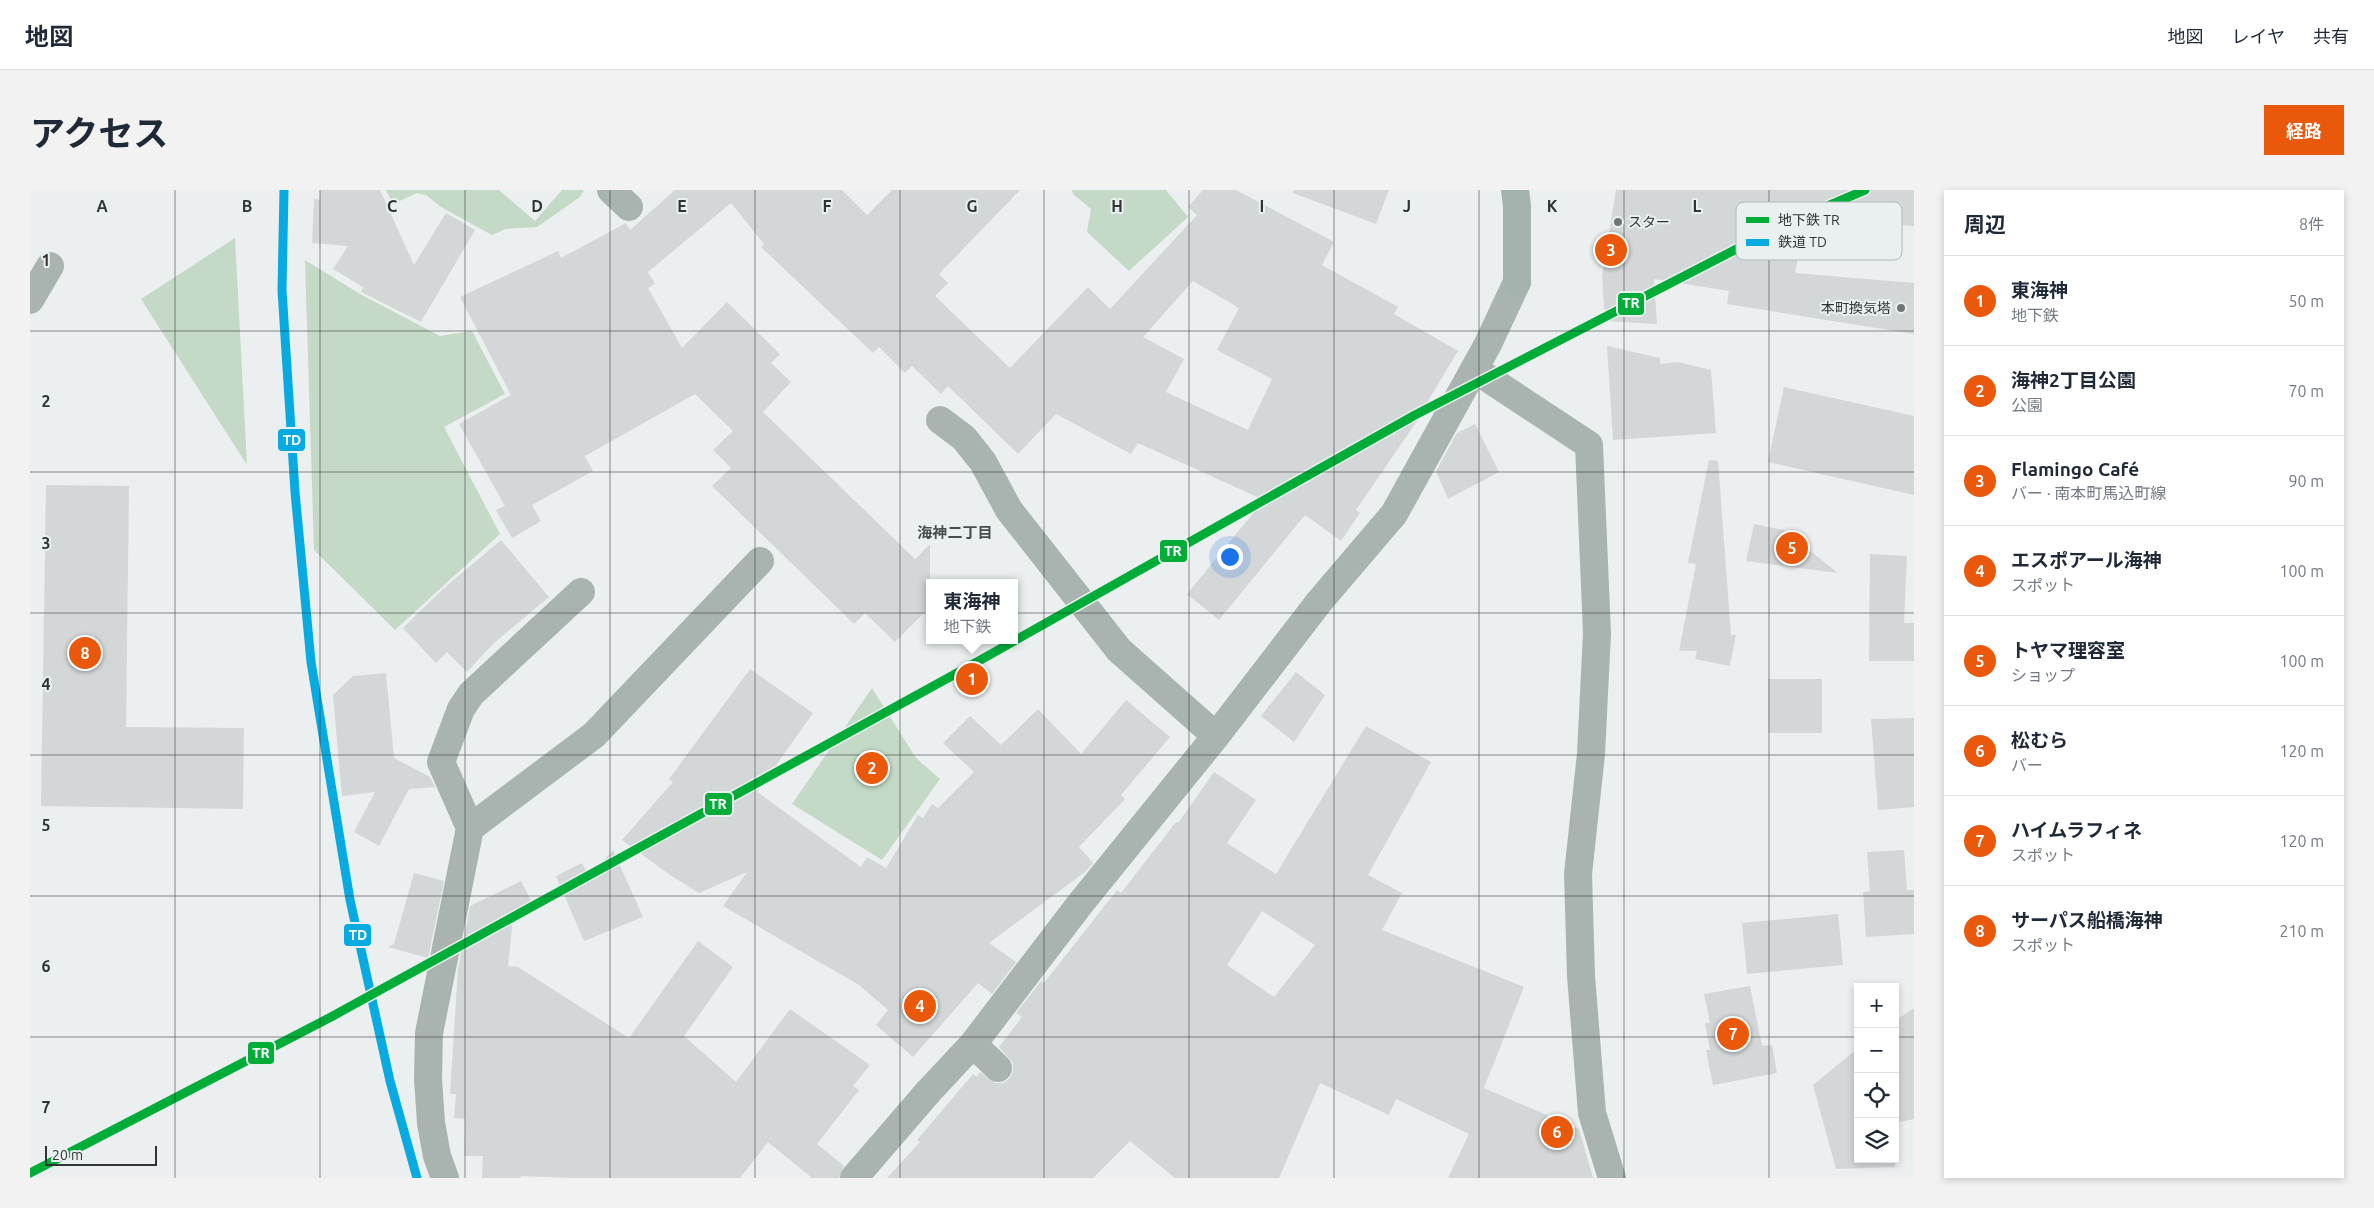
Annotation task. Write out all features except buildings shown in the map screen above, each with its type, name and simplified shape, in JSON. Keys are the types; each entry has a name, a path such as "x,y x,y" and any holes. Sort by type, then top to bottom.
{"street":[{"path":"854,1178 929,1091 973,1044 1080,904 1216,736 1319,602 1394,514 1474,369 1517,282 1518,206 1515,190"},
{"path":"30,300 50,266"},
{"path":"1474,369 1589,444 1596,633 1592,754 1578,874 1581,976 1592,1113 1612,1178"},
{"path":"940,420 964,438 983,462 1009,510 1119,650 1216,736"},
{"path":"470,828 594,735 760,561"},
{"path":"444,1178 437,1156 431,1123 428,1079 429,1033 470,828 441,762 461,708 471,694 581,592"},
{"path":"973,1044 998,1068"}],"green space":[{"path":"386,190 499,190 535,221 562,190 584,190 580,197 537,227 506,229 492,235 441,207 426,195 417,193 393,204"},
{"path":"1072,190 1166,190 1188,217 1129,271 1087,232 1091,209 1073,194"},
{"path":"235,238 247,465 141,299"},
{"path":"305,260 360,294 440,336 472,331 505,394 444,427 500,534 395,630 314,550"},
{"path":"872,688 916,758 940,779 882,860 792,804"}],"metro line":[{"name":"TR","path":"1837,202 1865,190"},
{"name":"TR","path":"1018,639 1415,415 1736,249"},
{"name":"TR","path":"30,1173 331,1017 1009,644"}],"rail line":[{"name":"TD","path":"284,190 282,290 295,492 311,662 350,900 390,1081 417,1178"}],"place":[{"name":"スター","path":"1618,222"},
{"name":"Flamingo Café","path":"1611,250"},
{"name":"本町換気塔","path":"1901,308"},
{"name":"トヤマ理容室","path":"1792,548"},
{"name":"サーパス船橋海神","path":"85,653"},
{"name":"東海神","path":"972,679"},
{"name":"海神2丁目公園","path":"872,768"},
{"name":"エスポアール海神","path":"920,1006"},
{"name":"ハイムラフィネ","path":"1733,1034"},
{"name":"松むら","path":"1557,1132"}],"district":[{"name":"海神二丁目","path":"955,532"}]}
